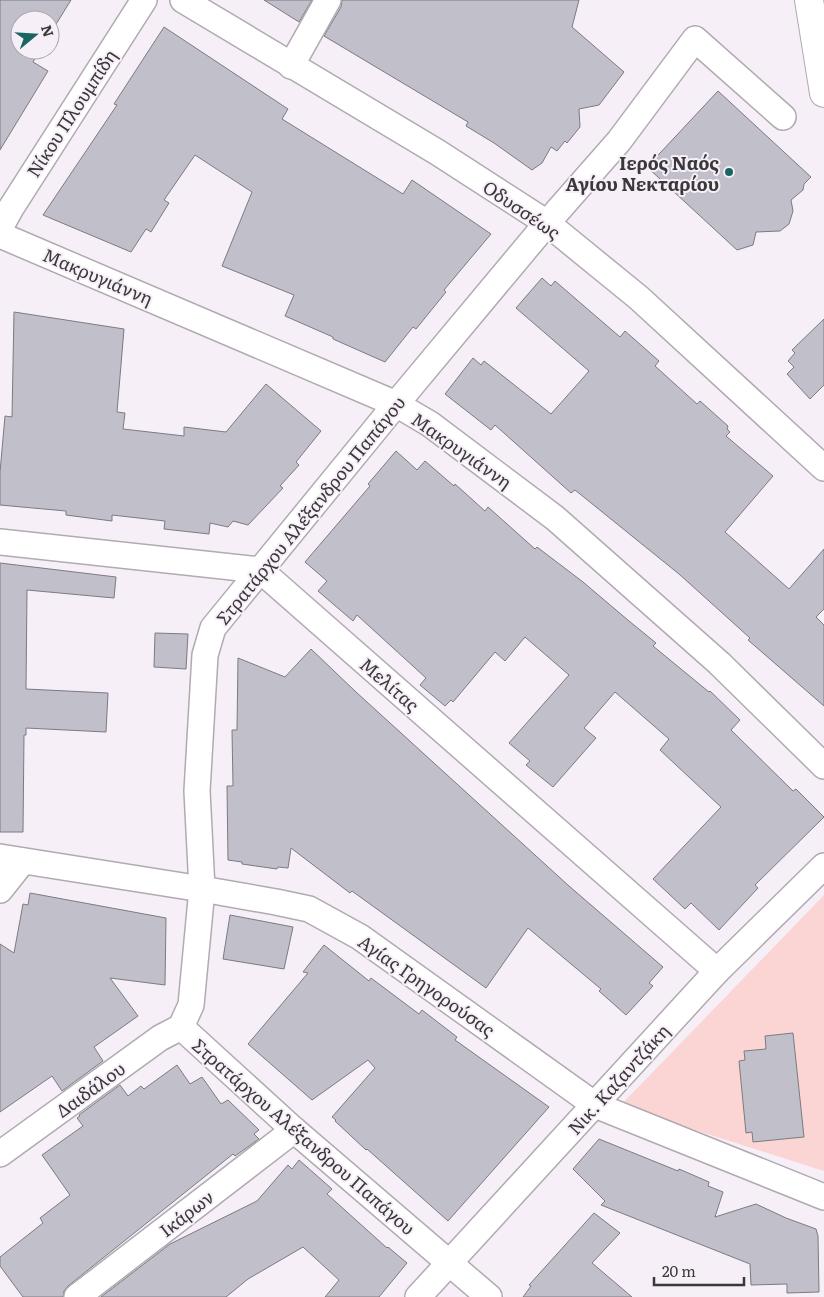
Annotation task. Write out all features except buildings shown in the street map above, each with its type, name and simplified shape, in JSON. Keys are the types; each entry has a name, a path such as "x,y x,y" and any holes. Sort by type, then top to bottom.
{"street":[{"name":"Νίκου Πλουμπίδη","path":"0,228 16,199 144,0"},
{"name":"Οδυσσέως","path":"183,0 437,152 547,223 639,298 824,468"},
{"path":"291,66 328,0"},
{"path":"809,0 824,93"},
{"name":"Στρατάρχου Αλέξανδρου Παπάγου","path":"489,1297 294,1130 181,1027 192,1005 202,889 197,791 205,655 213,628 396,404 547,223 619,141 695,39 783,117"},
{"name":"Μακρυγιάννη","path":"0,234 396,404 430,424 555,518 719,664 824,766"},
{"path":"0,542 260,570"},
{"name":"Μελίτας","path":"260,570 717,971"},
{"path":"0,890 12,859"},
{"name":"Αγίας Γρηγορούσας","path":"12,859 202,889 309,909 360,937 595,1105 824,1197"},
{"name":"Νικ. Καζαντζάκη","path":"418,1297 717,971 824,866"},
{"name":"Δαιδάλου","path":"0,1154 160,1038 181,1027"},
{"name":"Ικάρων","path":"77,1297 294,1130"}],"shaded area":[{"path":"824,895 824,1171 620,1106"}],"place":[{"name":"Ιερός Ναός Αγίου Νεκταρίου","path":"729,172"}]}
